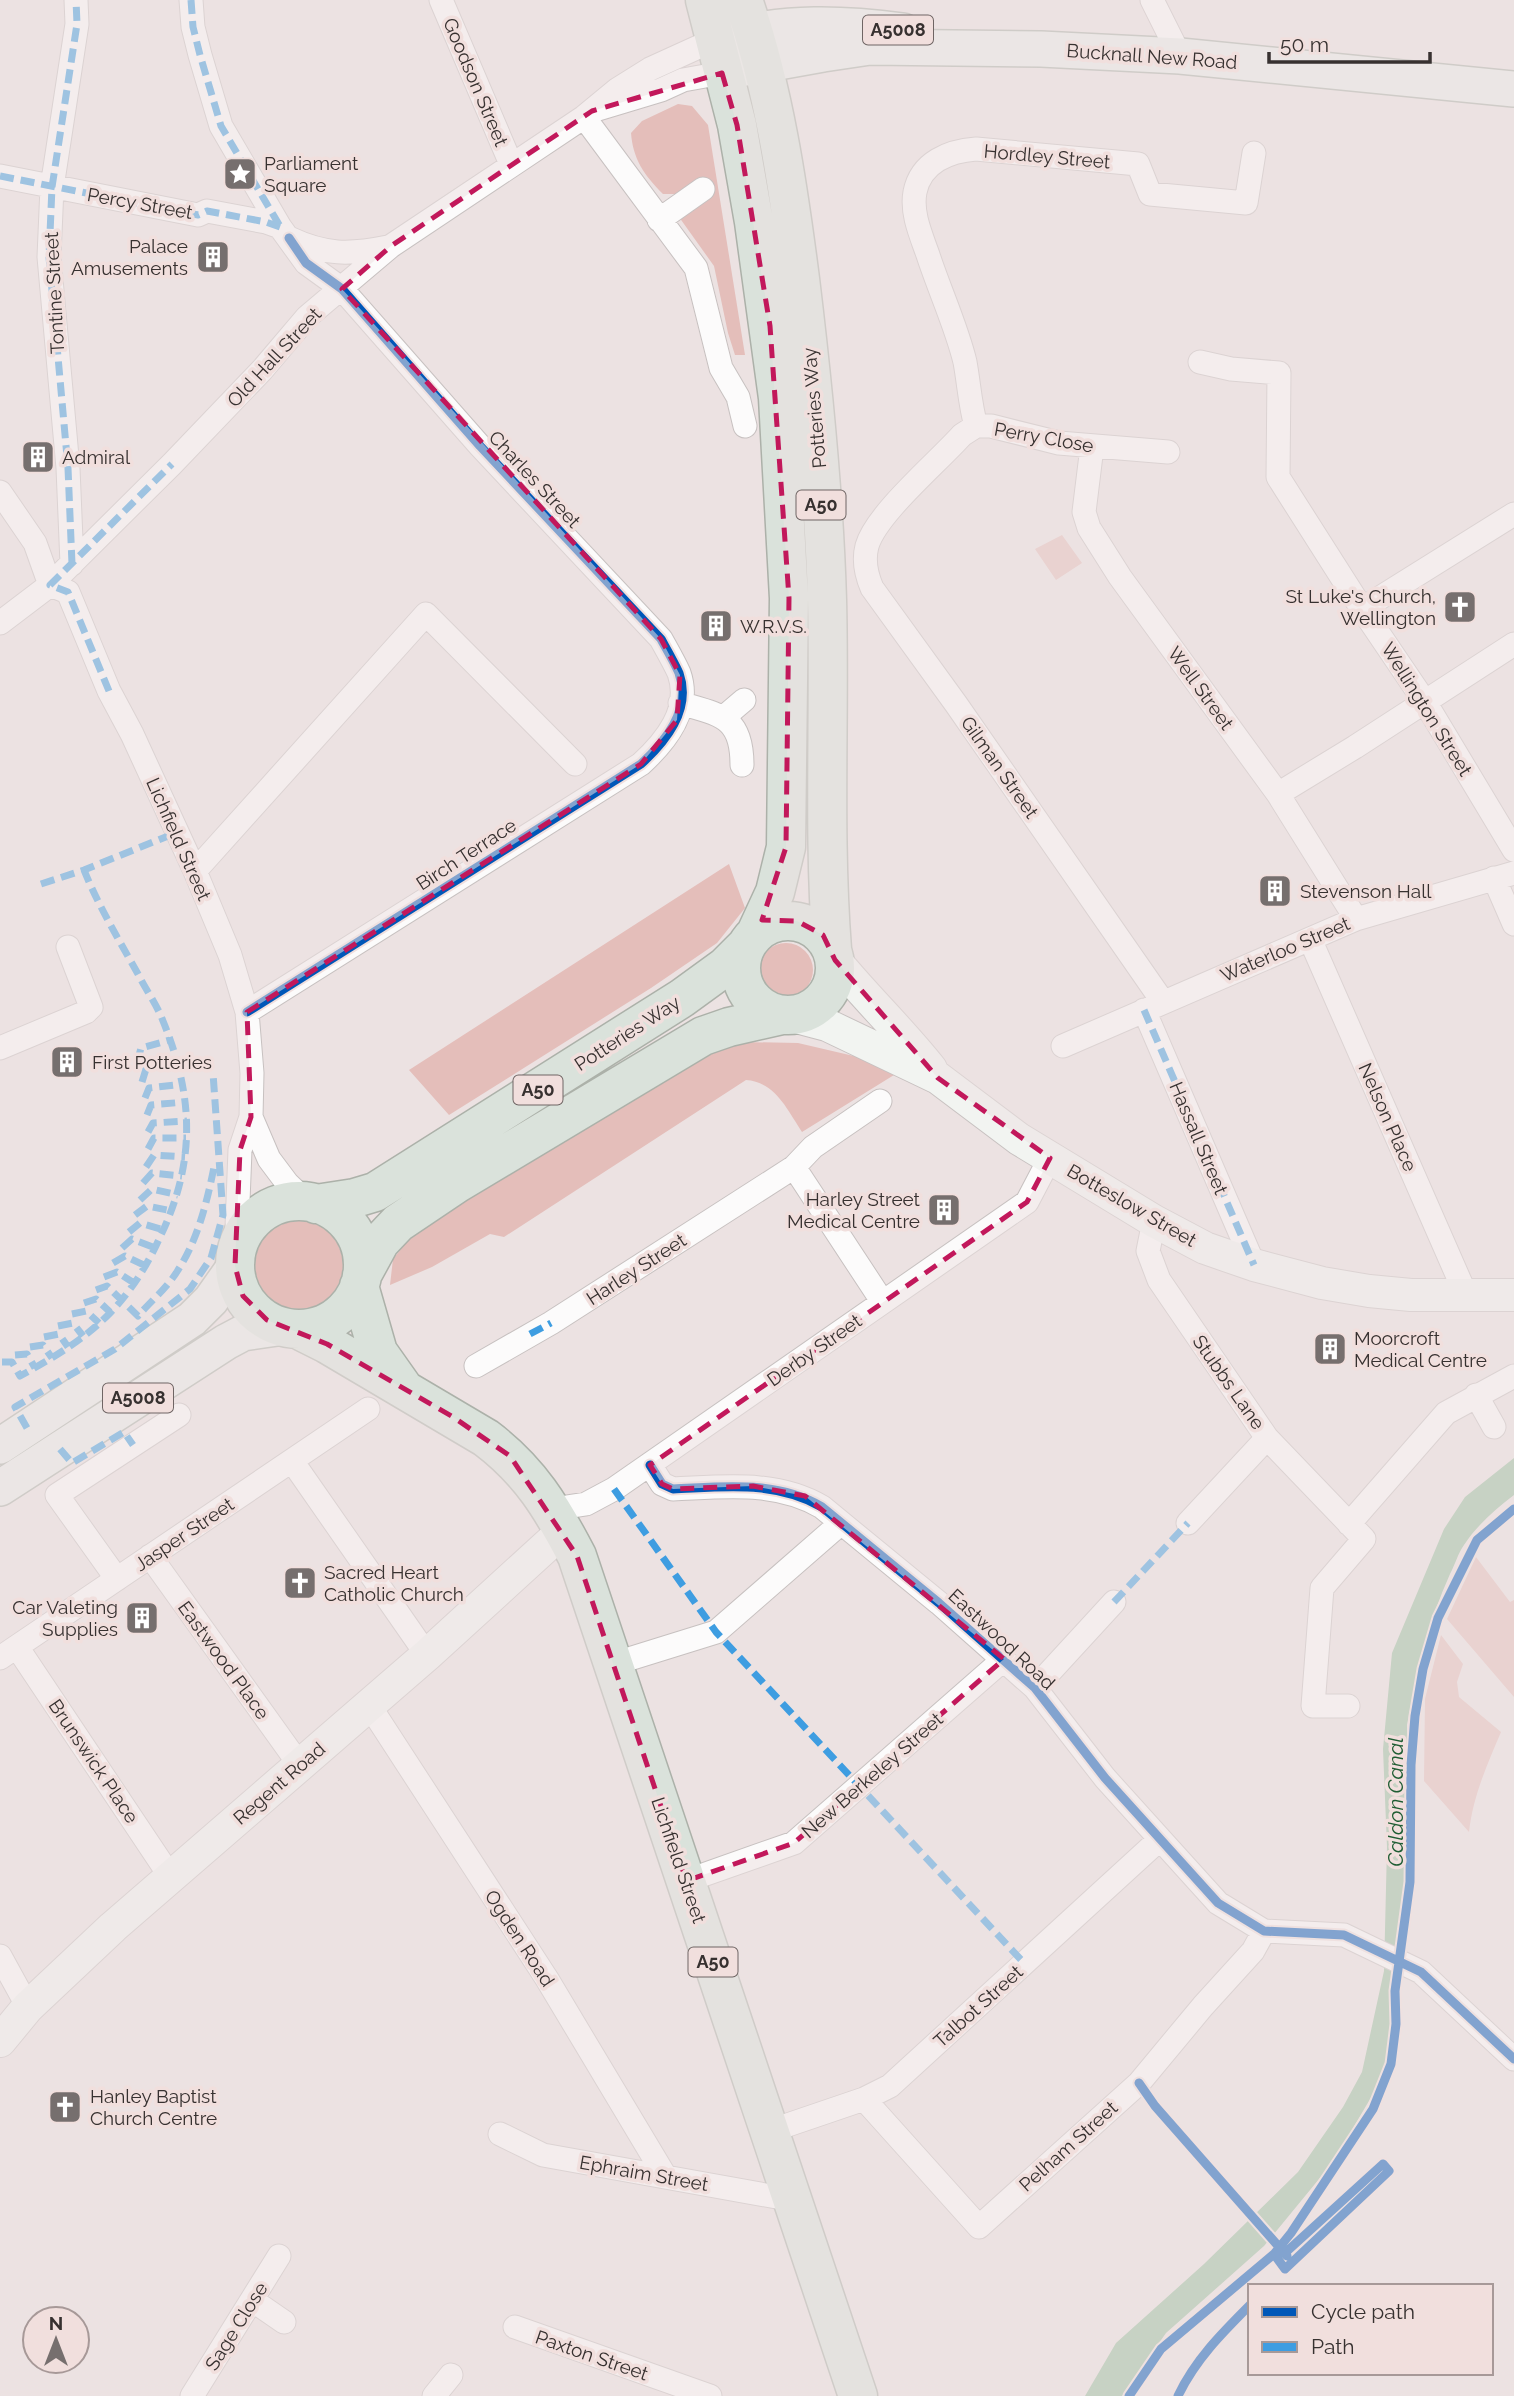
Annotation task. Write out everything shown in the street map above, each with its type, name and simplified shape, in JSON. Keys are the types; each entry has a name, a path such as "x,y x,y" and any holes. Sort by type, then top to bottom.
{"highway":[{"name":"Potteries Way","path":"312,1203 355,1198 375,1192 682,998 726,966 751,939 775,892 786,847 789,598 778,398 770,326 737,124 705,0"},
{"name":"Potteries Way","path":"753,32 792,219 819,457 827,599 826,842 833,955"},
{"path":"784,920 813,927 823,935 836,968 833,984 824,1000 811,1010 785,1015 766,1010 749,995 742,980 741,962 751,939 768,925 784,920"},
{"name":"Potteries Way","path":"360,1281 380,1242 398,1223 456,1184 703,1036 729,1027 785,1015"},
{"path":"292,1202 312,1203 336,1213 354,1233 361,1252 360,1281 351,1301 337,1316 318,1326 291,1328 267,1320 248,1304 239,1289 235,1259 240,1239 256,1218 276,1205 292,1202"},
{"name":"Lichfield Street","path":"360,1281 378,1352 405,1391"},
{"name":"Lichfield Street","path":"291,1328 327,1344 453,1417 510,1455 558,1520 577,1556 858,2396"}],"main road":[{"name":"Bucknall New Road","path":"719,56 753,32 801,24 851,24 1041,49 1180,56 1514,89"},
{"name":"A5008","path":"0,1446 192,1319 211,1300 235,1259"},
{"name":"A5008","path":"0,1488 226,1342 243,1333 291,1328"}],"street":[{"name":"Tontine Street","path":"72,564 68,468 49,257 52,187 77,24 76,0"},
{"name":"Charles Street","path":"191,0 193,27 221,126 285,233 306,263 342,289 480,446 661,639 680,676 680,703"},
{"name":"Goodson Street","path":"441,0 511,164"},
{"path":"1152,0 1180,56"},
{"name":"Old Hall Street","path":"588,114 661,90 683,80 719,56"},
{"name":"Old Hall Street","path":"0,623 50,585 72,564 262,370 307,317 391,246 588,114 618,89 643,73 719,56"},
{"path":"588,114 659,220 696,268 721,368 738,397 745,426"},
{"name":"Hordley Street","path":"976,426 969,402 965,363 916,221 914,193 919,179 929,166 942,155 976,149 1138,164 1150,194 1246,203 1254,153"},
{"name":"Percy Street","path":"0,176 198,215 206,211 285,233 319,251 362,253 391,246"},
{"path":"659,220 703,189"},
{"name":"Wellington Street","path":"1200,362 1231,369 1279,373 1278,477 1425,702 1514,850"},
{"name":"Perry Close","path":"877,524 962,435 976,426 991,426 1059,443 1168,452"},
{"name":"Well Street","path":"1092,447 1084,512 1089,528 1120,577 1278,794 1356,919"},
{"path":"0,492 35,543 50,585"},
{"path":"1362,609 1511,523"},
{"name":"Gilman Street","path":"877,524 867,544 865,555 867,577 872,588 956,704 1154,1006"},
{"name":"Lichfield Street","path":"50,585 68,592 109,691 132,734 195,871 230,955 247,1012 252,1073 251,1117 240,1150 235,1259"},
{"path":"195,871 426,614 575,764"},
{"path":"1278,794 1514,644"},
{"path":"724,717 744,700"},
{"path":"680,703 724,717 742,744 742,765"},
{"name":"Birch Terrace","path":"247,1012 641,764 667,739 677,720 680,703"},
{"path":"1504,876 1514,924"},
{"name":"Waterloo Street","path":"1063,1046 1356,919 1504,876"},
{"name":"Nelson Place","path":"1310,939 1466,1294"},
{"path":"0,1048 86,1012 91,1007 68,947"},
{"name":"Botteslow Street","path":"833,955 873,1006 907,1039 938,1078"},
{"name":"Hassall Street","path":"1154,1006 1254,1265"},
{"name":"Botteslow Street","path":"785,1015 827,1025 938,1078 988,1117 1050,1158 1154,1222 1205,1248 1254,1265 1322,1283 1369,1291 1411,1295 1514,1295"},
{"name":"Harley Street","path":"476,1366 551,1323 794,1167 813,1146 880,1101"},
{"name":"Lichfield Street","path":"251,1117 269,1159 287,1183 312,1203"},
{"name":"Derby Street","path":"558,1520 650,1465 881,1301 1027,1202 1050,1158"},
{"path":"794,1167 881,1301"},
{"name":"Stubbs Lane","path":"1154,1222 1148,1251 1159,1280 1267,1438 1188,1522"},
{"path":"1348,1706 1313,1706 1322,1588 1357,1531 1446,1413 1514,1376"},
{"path":"1476,1395 1494,1427"},
{"name":"Jasper Street","path":"9,1652 368,1409"},
{"path":"117,1579 57,1494 179,1415"},
{"path":"1267,1438 1357,1531"},
{"path":"292,1461 427,1655"},
{"name":"Eastwood Road","path":"650,1465 662,1484 673,1489 752,1486 789,1491 805,1496 822,1507 1035,1688 1105,1778 1218,1903 1264,1931 1344,1935 1421,1972 1514,2059"},
{"name":"Regent Road","path":"0,2041 28,2007 170,1876 427,1655 558,1520"},
{"path":"613,1664 716,1632 841,1522"},
{"name":"Eastwood Place","path":"150,1556 299,1764"},
{"path":"1035,1688 1114,1602"},
{"name":"Brunswick Place","path":"9,1652 170,1876"},
{"name":"New Berkeley Street","path":"686,1881 794,1843 1004,1659"},
{"name":"Ogden Road","path":"369,1705 547,1979 665,2176"},
{"name":"Talbot Street","path":"771,2131 864,2099 890,2086 1160,1839"},
{"name":"Pelham Street","path":"864,2099 979,2227 1139,2083 1253,1951 1264,1931"},
{"path":"0,1956 28,2007"},
{"name":"Ephraim Street","path":"500,2134 543,2155 793,2200"},
{"name":"Sage Close","path":"192,2396 279,2256"},
{"path":"252,2300 284,2322"},
{"name":"Paxton Street","path":"515,2327 710,2396"},
{"path":"435,2396 451,2375"}],"highlighted area":[{"path":"722,73 737,125 770,326 789,598 786,847 762,920 797,921 823,935 835,960 938,1078 1050,1158 1027,1202 650,1465 662,1484 673,1489 753,1486 805,1496 1004,1659 794,1843 686,1881 577,1556 510,1456 453,1417 327,1344 267,1320 243,1296 235,1266 240,1150 251,1117 247,1012 641,764 677,720 680,675 661,639 342,289 391,246 592,111"}],"shaded area":[{"path":"678,104 692,106 708,125 745,355 735,355 714,266 679,217 681,194 663,194 645,173 634,151 631,133 642,121"},
{"path":"1062,535 1082,563 1056,580 1035,549"},
{"path":"729,864 745,908 717,943 651,988 449,1115 409,1070"},
{"path":"786,943 805,951 813,970 805,989 786,997 767,989 759,970 767,951"},
{"path":"741,1042 798,1043 858,1057 894,1075 802,1132 773,1091 746,1080 504,1237 490,1234 432,1267 390,1285 393,1259 413,1234 689,1060"},
{"path":"299,1221 316,1225 330,1234 339,1248 343,1265 339,1282 330,1296 316,1305 299,1309 282,1305 268,1296 259,1282 255,1265 259,1248 268,1234 282,1225"},
{"path":"1476,1557 1510,1602 1514,1600 1514,1697 1447,1619"},
{"path":"1441,1635 1463,1664 1457,1682 1459,1697 1501,1732 1477,1793 1469,1832 1424,1781 1425,1699"}],"water":[{"name":"Caldon Canal","path":"1514,1458 1514,1495 1481,1524 1460,1552 1435,1611 1415,1686 1407,1725 1407,1877 1392,1992 1388,2056 1376,2089 1333,2162 1264,2246 1166,2333 1122,2396 1085,2396 1116,2343 1204,2264 1298,2172 1343,2107 1362,2072 1384,1971 1387,1847 1383,1749 1392,1653 1444,1529 1465,1497"}],"marked path":[{"path":"72,564 68,468 49,257 52,187 77,24 76,0"},
{"path":"191,0 193,27 221,126 281,228"},
{"path":"0,176 198,215 207,211 280,227"},
{"path":"109,691 68,592 50,585 172,464"},
{"path":"41,884 84,870 178,832"},
{"path":"2,1362 12,1362 20,1376 79,1339 119,1304 139,1276 160,1237 172,1209 185,1156 185,1103 173,1049 158,1009 84,870"},
{"path":"1144,1010 1254,1265"},
{"path":"137,1063 141,1048 170,1040"},
{"path":"142,1082 146,1069 178,1063"},
{"path":"27,1428 15,1407 115,1349 190,1289 211,1258 223,1215 213,1073"},
{"path":"145,1098 149,1088 183,1084"},
{"path":"147,1115 151,1105 185,1102"},
{"path":"148,1132 153,1123 187,1121"},
{"path":"148,1149 154,1138 186,1138"},
{"path":"146,1167 154,1155 185,1157"},
{"path":"96,1290 107,1286 138,1316 169,1282 185,1258 201,1220 214,1167"},
{"path":"143,1183 152,1173 182,1176"},
{"path":"140,1200 152,1189 178,1195"},
{"path":"135,1215 147,1206 172,1211"},
{"path":"129,1232 140,1223 164,1230"},
{"path":"122,1248 132,1239 155,1248"},
{"path":"113,1263 125,1256 146,1266"},
{"path":"104,1277 117,1272 134,1283"},
{"path":"84,1303 96,1299 110,1312"},
{"path":"72,1314 86,1311 99,1323"},
{"path":"58,1326 73,1323 83,1336"},
{"path":"530,1334 551,1323"},
{"path":"44,1337 59,1334 68,1347"},
{"path":"30,1347 43,1345 52,1358"},
{"path":"15,1355 27,1354 35,1368"},
{"path":"60,1449 72,1463 124,1432 133,1445"},
{"path":"614,1489 716,1632 1024,1963"},
{"path":"1114,1602 1188,1523"}],"cycle path":[{"path":"247,1012 641,764 667,735 674,724 682,700 679,673 661,639 480,446 342,289 306,263 289,238"},
{"path":"650,1465 662,1484 673,1489 768,1489 804,1498 822,1507 939,1603 1035,1688 1105,1778 1218,1903 1264,1931 1344,1935 1421,1972 1514,2059"},
{"path":"1129,2396 1161,2349 1274,2254 1291,2233 1373,2109 1391,2064 1396,2024 1395,1991 1410,1882 1411,1765 1415,1716 1423,1669 1438,1618 1477,1540 1514,1509"},
{"path":"1139,2083 1155,2106 1287,2256"},
{"path":"1274,2254 1285,2269 1389,2171 1383,2164 1285,2253"},
{"path":"1178,2396 1201,2359 1248,2307"}],"place":[{"name":"Parliament Square","path":"240,174"},
{"name":"Palace Amusements","path":"213,257"},
{"name":"Admiral","path":"38,457"},
{"name":"St Luke's Church, Wellington","path":"1460,607"},
{"name":"W.R.V.S.","path":"716,626"},
{"name":"Stevenson Hall","path":"1275,891"},
{"name":"First Potteries","path":"67,1062"},
{"name":"Harley Street Medical Centre","path":"944,1210"},
{"name":"Moorcroft Medical Centre","path":"1330,1349"},
{"name":"Sacred Heart Catholic Church","path":"300,1583"},
{"name":"Car Valeting Supplies","path":"142,1618"},
{"name":"Hanley Baptist Church Centre","path":"65,2107"}]}
